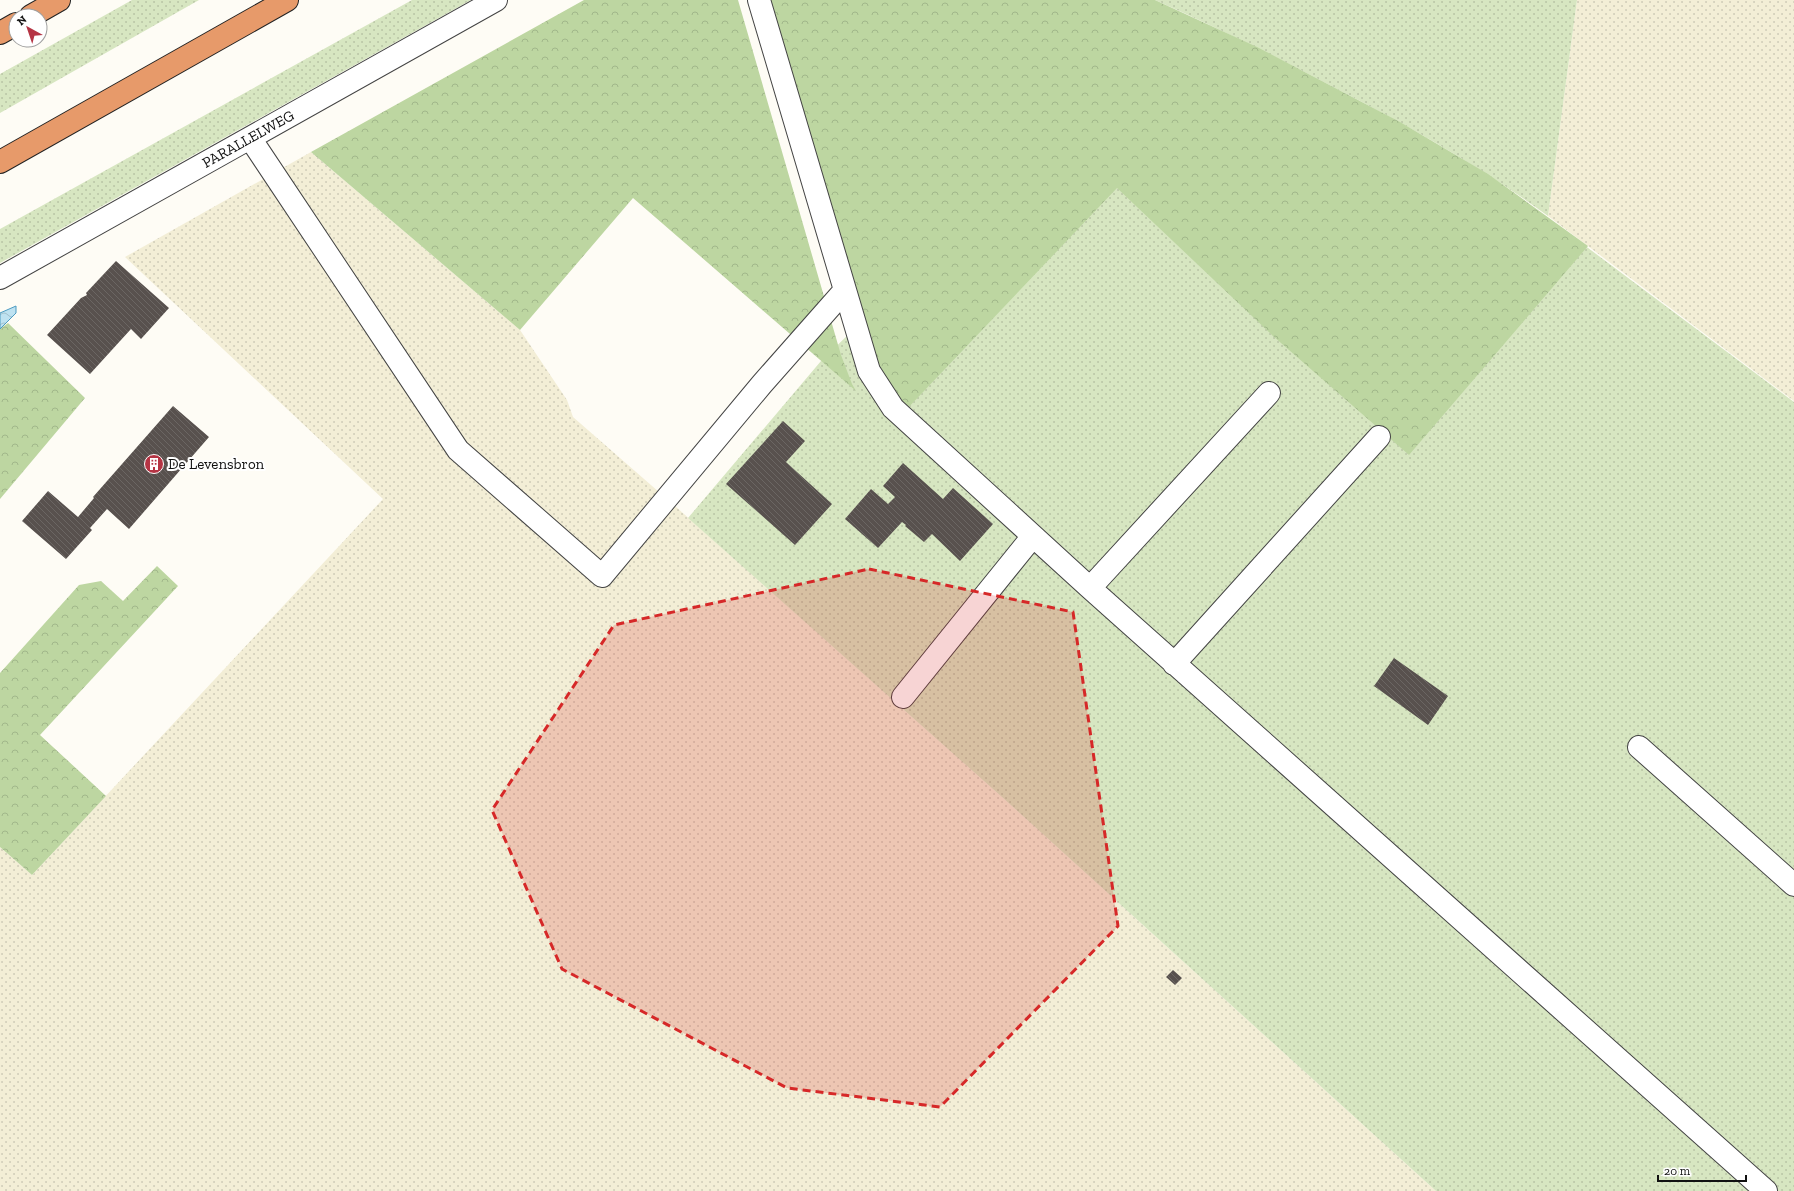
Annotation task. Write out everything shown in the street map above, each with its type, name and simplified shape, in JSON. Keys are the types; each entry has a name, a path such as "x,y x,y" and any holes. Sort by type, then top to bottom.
{"highway":[{"path":"45,8 59,0"},
{"path":"0,162 287,0"}],"street":[{"name":"PARALLELWEG","path":"0,278 496,0"},
{"path":"759,0 869,371 893,408 1174,664 1766,1191"},
{"path":"250,138 458,450 602,576 762,384 845,290"},
{"path":"1090,588 1269,393"},
{"path":"1174,664 1379,437"},
{"path":"904,697 1033,536"},
{"path":"1639,747 1794,885"}],"highlighted area":[{"path":"869,569 1073,612 1118,926 940,1107 787,1088 562,969 492,810 614,625"}],"shaded area":[{"path":"1577,0 1794,0 1794,401 1548,216"},
{"path":"311,152 520,330 567,400 573,417 1003,798 1436,1191 0,1191 0,847 32,875 383,499 125,257"}],"green space":[{"path":"132,0 199,0 0,113 0,74"},
{"path":"412,0 471,0 0,263 0,229"},
{"path":"584,0 738,0 841,355 856,391 633,198 520,330 311,152"},
{"path":"760,0 1155,0 1257,47 1400,122 1488,174 1588,246 1409,455 1273,336 1117,188 905,411 880,383"},
{"path":"1155,0 1577,0 1548,216 1471,164 1390,117 1313,76"},
{"path":"1203,25 1548,218 1794,402 1794,1191 1436,1191 1003,798 688,518 821,361 880,304"},
{"path":"8,323 85,398 0,499 0,329"},
{"path":"157,566 178,586 40,735 106,796 32,875 0,847 0,673 79,585 101,581 123,601"}],"water":[{"path":"16,306 16,313 0,329 0,313"}],"building":[{"path":"116,261 169,308 141,339 131,329 90,374 47,335 81,298 87,295 86,293"},
{"name":"De Levensbron","path":"173,406 209,437 129,529 107,509 90,528 92,530 66,559 22,521 48,491 78,517 94,498 93,497"},
{"path":"783,421 805,441 786,462 832,504 795,545 726,484"},
{"path":"903,463 943,499 953,488 993,524 960,561 932,534 924,542 902,522 878,548 845,519 871,489 888,504 895,497 883,486"},
{"path":"1394,658 1448,696 1428,725 1374,686"},
{"path":"1173,970 1182,978 1175,985 1166,977"}],"place":[{"name":"De Levensbron","path":"154,464"}]}
